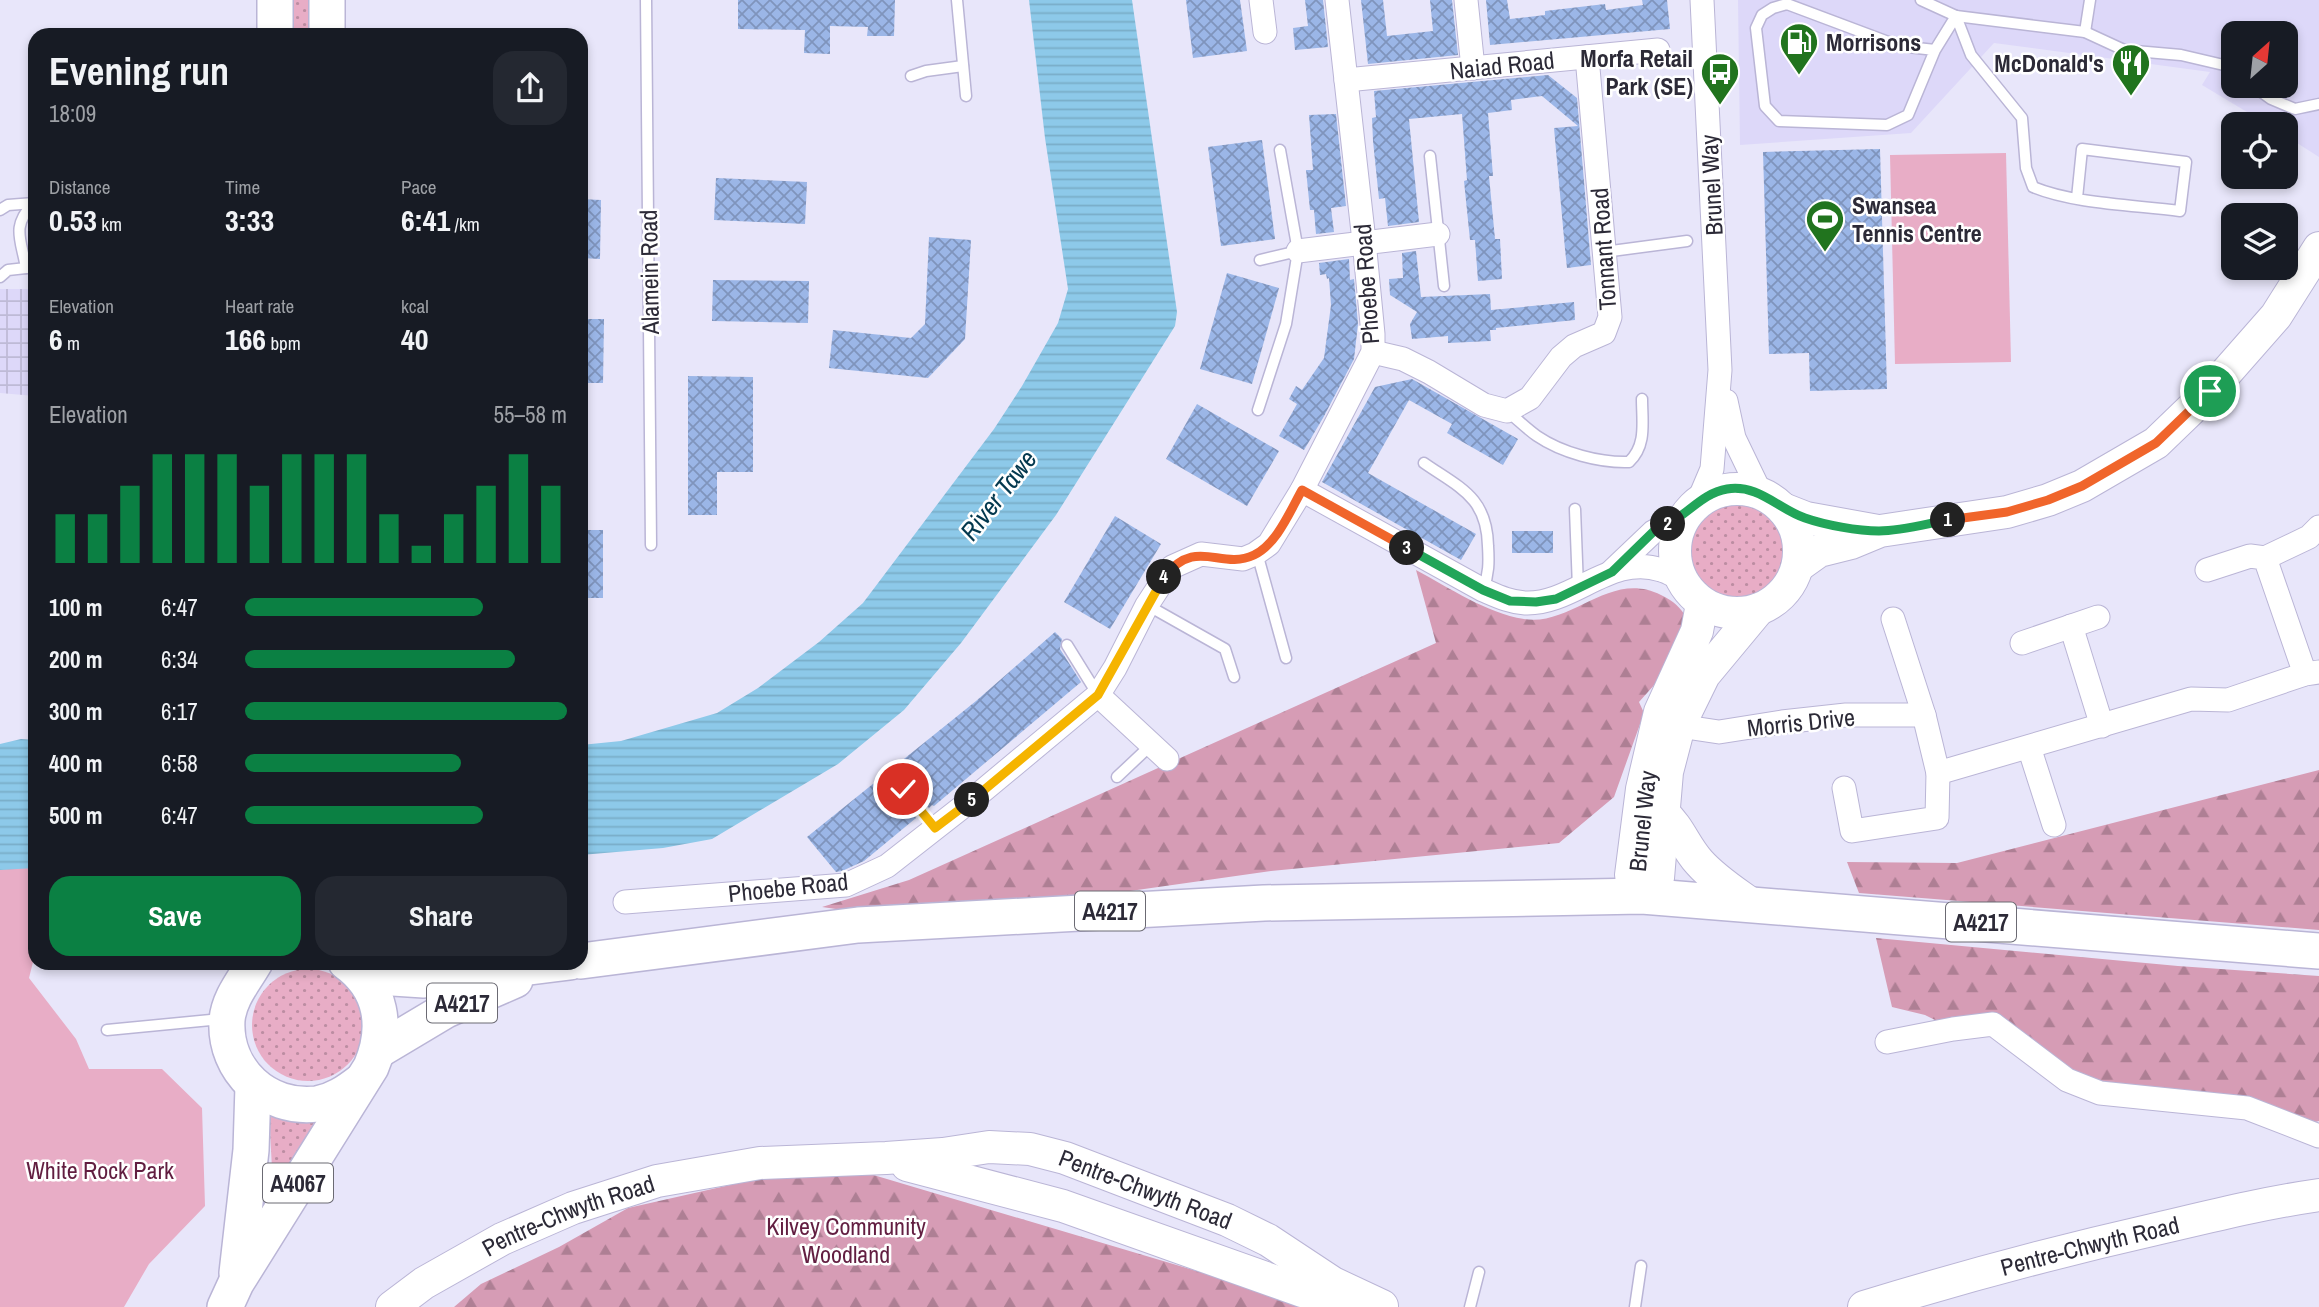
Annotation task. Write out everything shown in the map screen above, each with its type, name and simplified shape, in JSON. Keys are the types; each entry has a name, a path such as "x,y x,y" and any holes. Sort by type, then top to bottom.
{"main road":[{"path":"275,0 275,28"},
{"path":"327,0 327,28"},
{"path":"1798,566 1819,551 1851,543 1880,531 2007,512 2048,500 2082,486 2156,443 2210,391 2276,316 2319,248"},
{"path":"1772,501 1794,525 1800,545 1798,566 1790,585 1776,600 1758,610 1740,614 1721,612 1702,604 1681,579 1675,563 1674,546 1678,529 1692,508 1713,493 1729,489 1749,490 1772,501 1806,518 1880,531"},
{"name":"Brunel Way","path":"1702,604 1692,642 1660,712 1642,789 1631,875 1642,896 1658,878 1667,772 1679,726 1704,675 1758,610"},
{"path":"1663,813 1677,825 1698,862 1717,880 1751,904"},
{"name":"A4217","path":"588,960 858,925 1264,902 1642,896 2319,951"},
{"name":"A4067","path":"253,970 234,995 227,1019 228,1044 237,1067 253,1086 273,1098 296,1105 319,1103 341,1096 360,1082"},
{"name":"A4067","path":"231,1295 379,1050 382,1024 376,998 355,970"},
{"name":"A4217","path":"361,970 424,979 504,970"},
{"name":"A4217","path":"379,1050 446,1010 549,970"},
{"name":"A4067","path":"231,1295 251,1150 253,1086"},
{"name":"Pentre-Chwyth Road","path":"392,1307 424,1283 502,1239 573,1208 657,1181 761,1163 943,1154 989,1147 1030,1149 1065,1158 1227,1220 1268,1240 1333,1283 1385,1307"},
{"name":"Pentre-Chwyth Road","path":"886,1158 929,1172 986,1184 1063,1206 1302,1291 1338,1301 1385,1307"},
{"name":"Pentre-Chwyth Road","path":"1864,1307 2052,1253 2269,1202 2319,1195"}],"street":[{"path":"1261,0 1265,32"},
{"name":"Phoebe Road","path":"625,902 846,885 887,866 1098,695 1147,605 1172,567 1201,554 1243,559 1269,544 1302,490 1373,352 1364,242 1337,0"},
{"path":"1466,0 1474,68"},
{"name":"Brunel Way","path":"1692,508 1712,469 1720,370 1702,0"},
{"name":"Naiad Road","path":"1346,80 1658,50"},
{"name":"Tonnant Road","path":"1507,411 1530,398 1560,356 1574,346 1604,333 1610,317 1587,57"},
{"path":"1298,251 1438,233"},
{"path":"1373,352 1403,359 1484,405 1507,411"},
{"name":"Brunel Way","path":"1720,370 1734,438 1772,501"},
{"path":"1302,490 1483,590 1510,601 1526,603 1556,599 1612,572 1644,566 1681,579"},
{"path":"1612,572 1653,532 1692,508"},
{"path":"2207,570 2250,556 2265,558 2309,537 2319,527"},
{"path":"1938,773 2191,699 2228,699 2312,673 2265,558"},
{"path":"2022,643 2098,617"},
{"path":"1844,788 1852,831 1937,818 1938,773 1924,715 1893,619"},
{"path":"2071,626 2102,726"},
{"path":"1098,695 1159,752"},
{"name":"Morris Drive","path":"1679,726 1719,732 1846,715 1924,715"},
{"path":"2029,747 2054,825"},
{"path":"1887,1042 1993,1024 2067,1080 2100,1093 2247,1108 2319,1136"}],"lane":[{"name":"Alamein Road","path":"646,0 651,545"},
{"path":"957,0 966,96"},
{"path":"1921,0 1956,16 2085,32 2124,50 2181,55 2221,64"},
{"path":"2085,32 2090,0"},
{"path":"1935,50 1899,46 1787,4 1762,15 1756,28 1765,106 1779,121 1886,125 1908,115 1935,50 1956,16"},
{"path":"1956,16 1971,55 2022,118 2026,168 2033,187 2052,195 2180,211 2186,162 2082,149 2077,198"},
{"path":"911,76 963,66"},
{"path":"2271,98 2295,109 2319,104"},
{"path":"1258,410 1286,324 1298,251 1280,150"},
{"path":"1430,156 1444,286"},
{"path":"0,211 9,205 28,203"},
{"path":"28,211 19,223 19,234 28,259"},
{"path":"1604,252 1687,241"},
{"path":"1260,260 1298,251"},
{"path":"0,277 8,270 28,267"},
{"path":"1507,411 1539,437 1566,451 1616,462 1629,462 1638,454 1642,438 1642,399"},
{"path":"1424,463 1469,494 1483,513 1488,533 1489,573 1483,590"},
{"path":"1575,509 1578,588"},
{"path":"1257,553 1286,658"},
{"path":"1147,605 1225,649 1234,677"},
{"path":"1068,645 1098,695"},
{"path":"1117,777 1159,752"},
{"path":"903,789 935,828"},
{"path":"107,1030 227,1019"},
{"path":"1635,1307 1641,1266"},
{"path":"1469,1307 1479,1272"}],"shaded area":[{"path":"1738,0 2319,0 2319,157 2298,144 2298,112 2247,112 2224,98 2298,98 2298,21 2221,21 2221,96 2202,85 2210,72 1994,43 1911,133 1740,145"},
{"path":"0,289 28,289 28,395 0,393"}],"green space":[{"path":"284,0 315,0 314,28 284,28"},
{"path":"2006,153 2011,362 1895,364 1890,155"},
{"path":"1735,504 1754,508 1769,519 1780,534 1784,553 1780,572 1769,587 1754,598 1735,602 1716,598 1701,587 1690,572 1686,553 1690,534 1701,519 1716,508"},
{"path":"1416,570 1482,606 1524,619 1542,619 1558,615 1608,593 1642,589 1670,600 1688,620 1664,674 1639,702 1644,713 1614,797 1559,843 1271,871 1123,892 864,913 822,907 909,880 1436,643"},
{"path":"2319,770 2319,930 1859,893 1847,862 1957,863"},
{"name":"White Rock Park","path":"28,867 29,978 76,1039 89,1069 162,1069 202,1108 205,1206 149,1264 124,1307 0,1307 0,870"},
{"path":"1876,938 2319,976 2319,1121 2298,1127 2100,1093 1993,1024 1953,1029 1925,1015 1892,1007"},
{"path":"297,970 319,970 339,979 354,994 363,1014 363,1036 354,1056 339,1071 319,1080 297,1080 277,1071 262,1056 253,1036 253,1014 262,994 277,979"},
{"path":"269,1111 324,1113 267,1218 272,1169"},
{"name":"Kilvey Community Woodland","path":"860,1171 1318,1307 454,1307 481,1284 559,1247 628,1208 761,1178"}],"water":[{"name":"River Tawe","path":"1029,0 1132,0 1177,312 1175,326 1056,515 961,643 904,710 838,764 712,839 663,848 588,854 588,744 621,741 717,713 758,688 819,642 863,603 994,429 1022,386 1058,323 1068,289 1045,138"},
{"path":"28,740 28,868 0,870 0,744"}],"building":[{"path":"738,0 895,0 894,36 867,36 868,27 830,26 830,54 804,53 805,30 738,29"},
{"path":"1186,0 1240,0 1247,51 1193,58"},
{"path":"1305,0 1323,0 1328,47 1295,50 1293,28 1308,26"},
{"path":"1361,0 1383,0 1387,36 1433,31 1430,0 1452,0 1458,55 1368,64"},
{"path":"1486,0 1507,0 1510,19 1545,15 1545,11 1605,4 1606,10 1643,5 1642,0 1667,0 1670,29 1490,45"},
{"path":"1548,75 1577,98 1591,265 1567,268 1565,249 1554,128 1578,126 1542,96 1511,100 1512,110 1488,113 1493,176 1489,176 1495,239 1500,239 1502,279 1478,281 1475,240 1470,240 1464,181 1467,180 1462,114 1409,119 1419,222 1388,226 1385,198 1379,199 1373,141 1372,118 1376,117 1374,91"},
{"path":"1336,114 1346,206 1331,208 1334,232 1316,234 1314,210 1310,210 1306,170 1313,170 1309,115"},
{"path":"1262,140 1275,239 1221,246 1208,147"},
{"name":"Swansea Tennis Centre","path":"1880,149 1887,389 1810,391 1809,353 1769,354 1763,152"},
{"path":"716,178 807,182 805,224 714,220"},
{"path":"588,199 601,200 600,259 588,258"},
{"path":"929,237 971,240 965,339 928,378 829,368 833,330 911,338 925,324"},
{"path":"1416,251 1421,297 1490,294 1491,310 1574,302 1575,320 1496,328 1490,330 1491,341 1448,343 1448,336 1412,339 1410,324 1417,312 1390,295 1389,279 1403,278 1402,253"},
{"path":"1349,259 1350,280 1354,279 1358,324 1354,359 1304,450 1279,436 1297,404 1289,399 1296,386 1302,390 1324,358 1331,305 1329,278 1327,279 1326,274 1320,275 1319,263"},
{"path":"1227,273 1279,288 1252,384 1200,369"},
{"path":"713,280 809,281 808,323 712,321"},
{"path":"588,319 604,319 603,383 588,383"},
{"path":"688,376 753,377 753,472 717,472 717,515 688,515"},
{"path":"1412,379 1518,439 1503,465 1447,433 1452,424 1409,400 1368,473 1476,534 1461,560 1322,482 1375,387"},
{"path":"1197,404 1279,451 1247,506 1166,459"},
{"path":"1115,516 1161,544 1110,629 1064,602"},
{"path":"588,530 603,530 603,598 588,598"},
{"path":"1512,531 1553,531 1553,553 1512,553"},
{"path":"1055,632 1062,639 1060,649 1081,682 934,806 929,808 906,782 899,783 895,787 897,793 916,818 864,861 836,872 807,837 976,701"}],"place":[{"name":"Morrisons","path":"1799,76"},
{"name":"McDonald's","path":"2131,97"},
{"name":"Morfa Retail Park (SE)","path":"1720,106"},
{"name":"Swansea Tennis Centre","path":"1825,253"}],"route":[{"path":"903,789 935,828 1098,695 1147,605 1172,567 1201,554 1243,559 1255,554 1269,544 1302,490 1483,590 1510,601 1536,602 1556,599 1612,572 1653,532 1686,514 1698,502 1713,493 1729,489 1761,494 1783,509 1806,518 1880,531 2007,512 2048,500 2082,486 2156,443 2210,391"}]}
